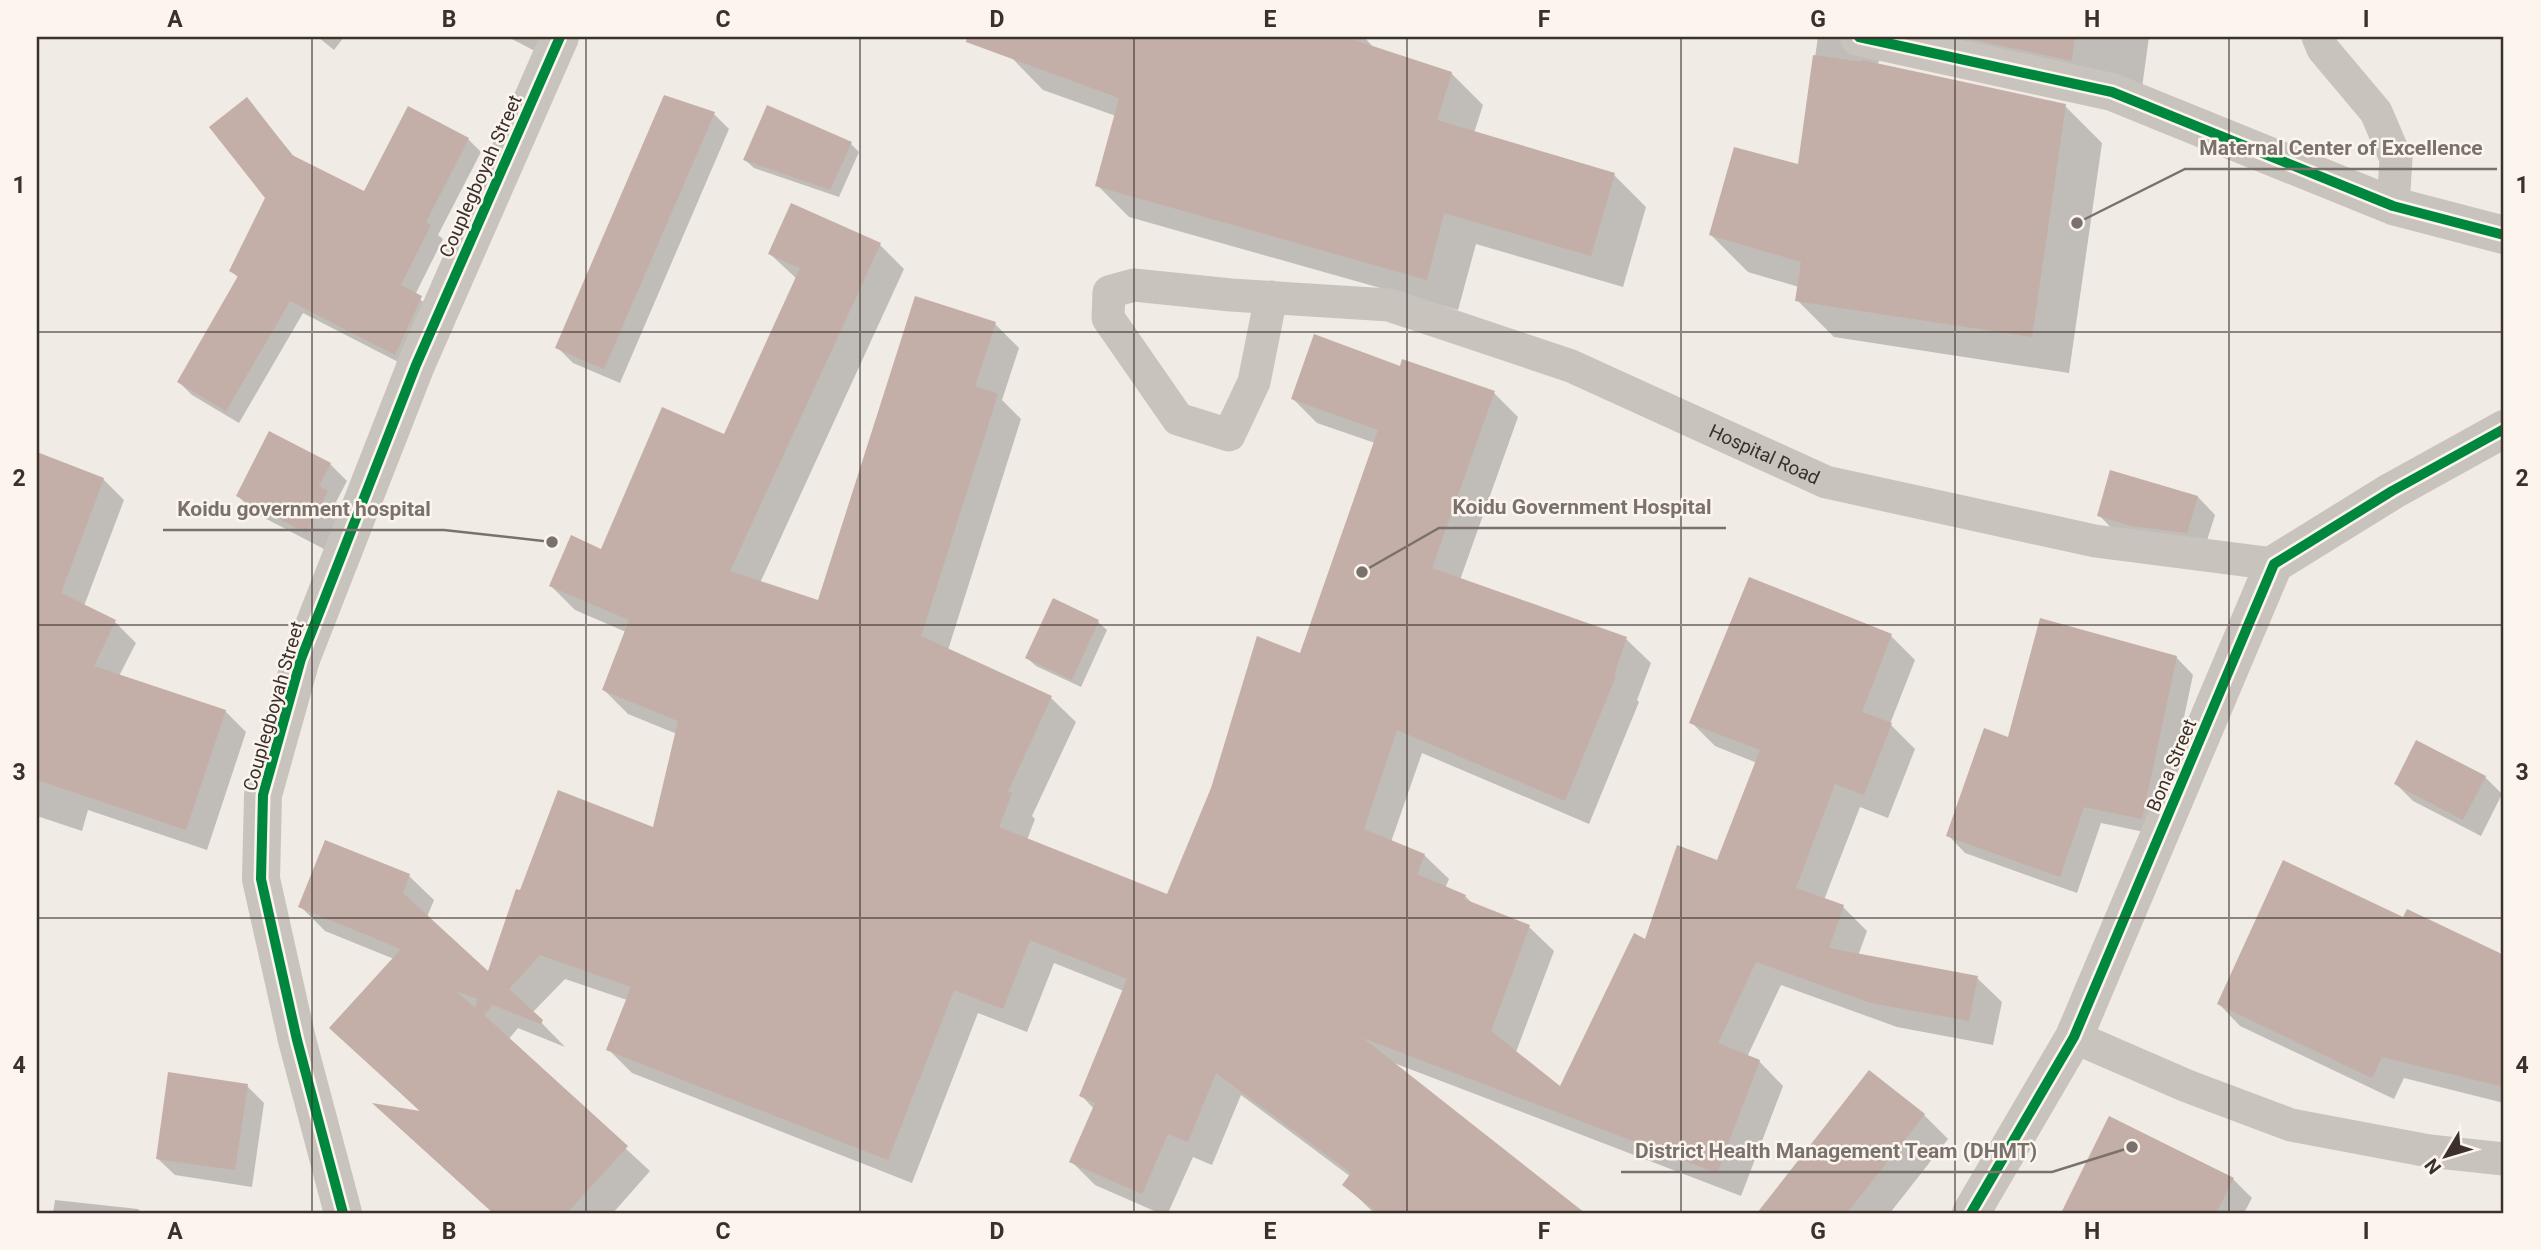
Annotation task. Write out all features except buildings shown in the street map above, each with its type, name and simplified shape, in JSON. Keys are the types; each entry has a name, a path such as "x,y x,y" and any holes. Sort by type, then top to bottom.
{"street":[{"name":"Couplegboyah Street","path":"343,1213 297,1040 261,879 264,795 301,659 416,365 560,37"},
{"path":"1859,37 2112,92 2393,206 2504,235"},
{"path":"2274,564 2392,491 2504,429"},
{"name":"Bona Street","path":"1971,1213 2074,1037 2274,564"}],"lane":[{"path":"2318,37 2323,49 2376,112 2396,159 2393,206"},
{"name":"Hospital Road","path":"1271,297 1254,382 1229,435 1178,419 1108,318 1109,292 1134,285 1231,295 1271,297 1389,305 1571,366 1826,482 2095,541 2274,564"},
{"path":"2074,1037 2187,1086 2291,1125 2429,1151 2504,1159"}],"cycle path":[{"path":"343,1213 297,1040 261,879 263,795 301,659 416,365 560,37"},
{"path":"1859,37 2112,92 2393,206 2504,235"},
{"path":"1971,1213 2074,1037 2274,564 2392,491 2504,429"}],"place":[{"name":"Maternal Center of Excellence","path":"2077,223"},
{"name":"Koidu government hospital","path":"552,542"},
{"name":"Koidu Government Hospital","path":"1362,572"},
{"name":"District Health Management Team (DHMT)","path":"2132,1147"}]}
